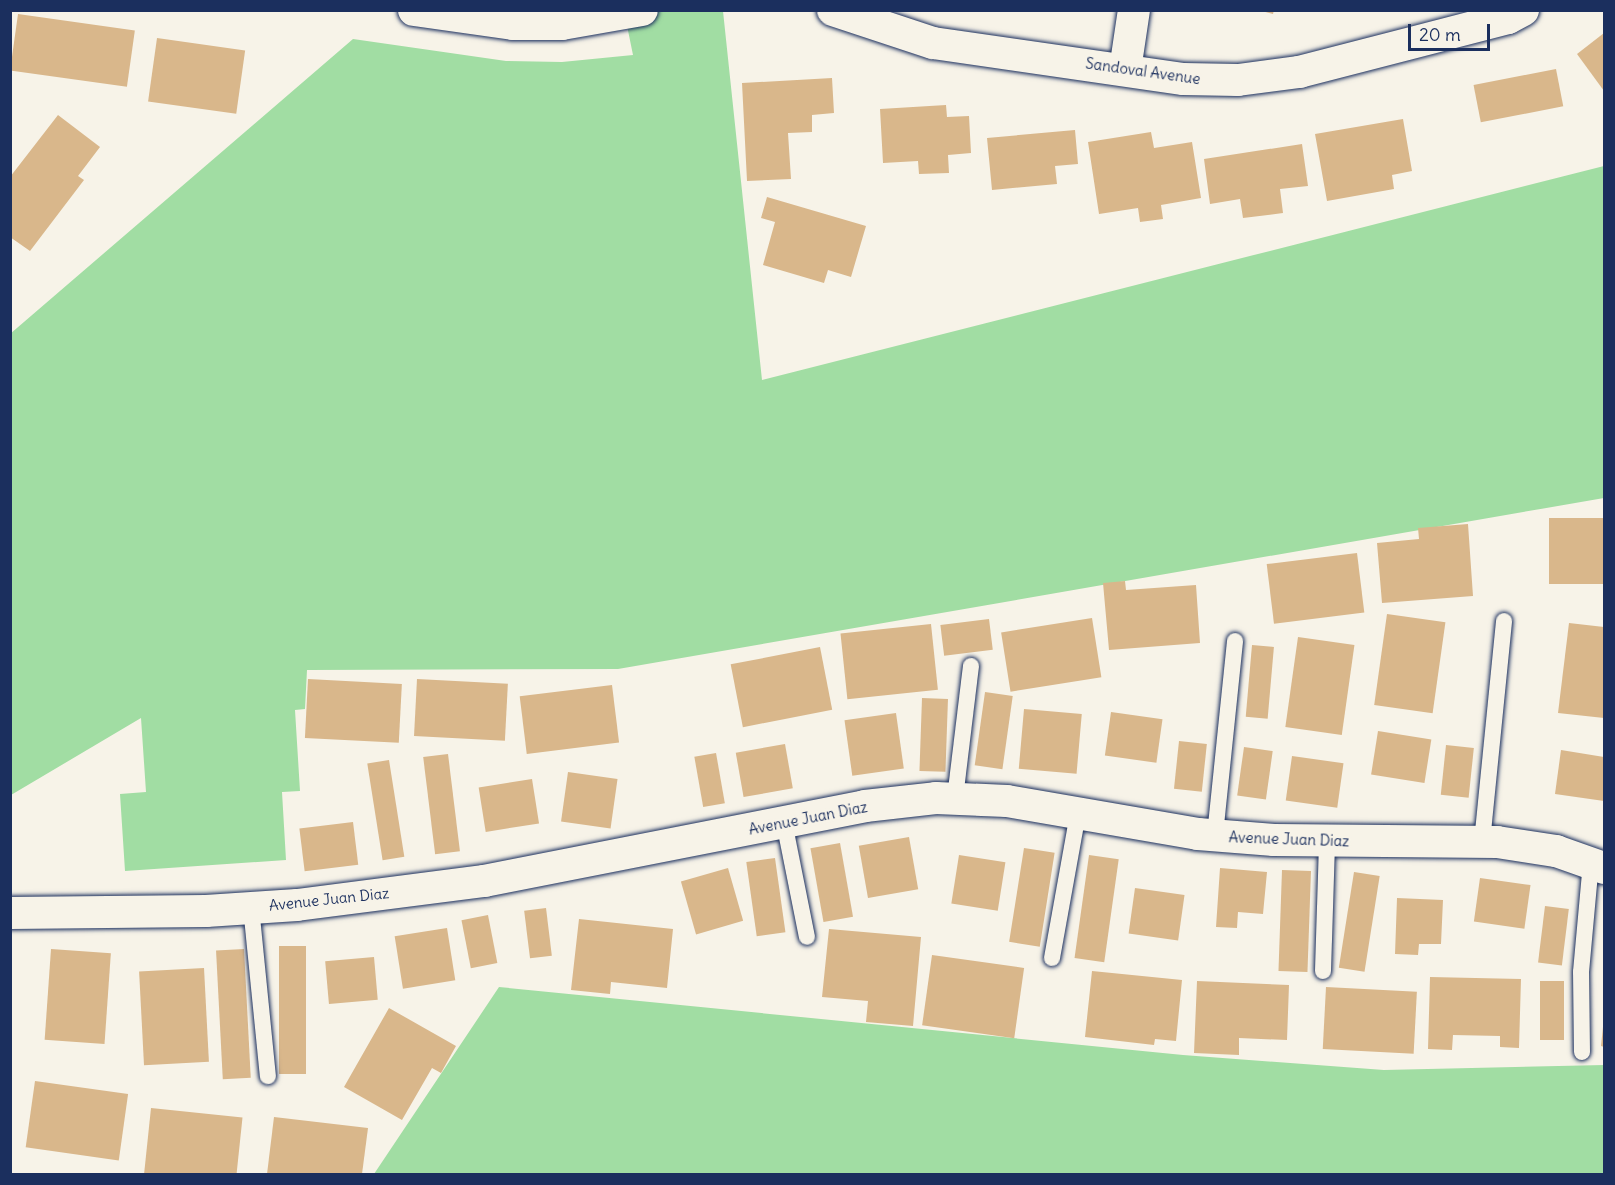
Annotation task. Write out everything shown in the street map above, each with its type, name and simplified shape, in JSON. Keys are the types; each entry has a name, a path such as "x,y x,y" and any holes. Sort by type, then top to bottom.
{"street":[{"path":"414,10 513,24 553,24 642,10"},
{"name":"Sandoval Avenue","path":"833,10 933,44 1194,79 1238,80 1299,72 1508,18 1523,10"},
{"path":"1125,70 1134,10"},
{"name":"Avenue Juan Diaz","path":"10,913 113,913 297,905 484,881 865,806 936,798 1007,801 1215,835 1327,841 1482,842 1556,851 1598,865"}],"lane":[{"path":"1482,842 1504,621"},
{"path":"1215,835 1235,641"},
{"path":"955,798 970,666"},
{"path":"1052,958 1078,814"},
{"path":"784,822 807,937"},
{"path":"1323,971 1327,841"},
{"path":"1582,1052 1581,972 1598,865"},
{"path":"252,907 268,1076"}],"green space":[{"path":"624,11 723,11 762,380 1604,166 1604,498 618,669 307,670 305,709 295,710 300,791 282,792 286,860 125,871 120,794 146,792 141,718 11,795 10,334 353,39 506,61 562,62 633,55"},
{"path":"499,987 1183,1055 1384,1070 1604,1065 1604,1174 374,1174"}],"building":[{"path":"1258,10 1274,10 1273,14"},
{"path":"18,14 135,30 127,87 10,70"},
{"path":"1604,33 1604,91 1577,54"},
{"path":"157,38 245,50 236,114 148,101"},
{"path":"1556,69 1563,106 1481,122 1474,85"},
{"path":"832,78 834,113 812,115 812,132 788,133 791,179 747,181 742,83"},
{"path":"946,105 947,117 969,116 971,153 948,155 949,173 919,174 918,161 883,163 880,109"},
{"path":"58,115 100,147 78,176 84,180 30,251 10,237 10,177"},
{"path":"1403,119 1412,171 1392,175 1394,189 1327,201 1315,134"},
{"path":"1075,130 1078,164 1055,166 1057,184 992,190 987,138"},
{"path":"1151,132 1154,148 1192,142 1201,198 1161,205 1163,219 1140,222 1138,208 1099,214 1088,142"},
{"path":"1302,144 1308,186 1280,189 1283,213 1243,218 1240,199 1210,204 1204,159"},
{"path":"767,197 866,226 851,277 828,270 824,283 763,265 775,222 761,218"},
{"path":"1549,518 1604,518 1604,584 1549,584"},
{"path":"1468,524 1473,596 1382,603 1377,543 1419,539 1418,528"},
{"path":"1357,553 1364,613 1274,624 1267,564"},
{"path":"1125,581 1126,590 1196,585 1200,643 1109,650 1103,583"},
{"path":"1387,614 1445,622 1433,713 1374,705"},
{"path":"1092,618 1101,677 1011,692 1001,632"},
{"path":"989,619 993,650 944,656 940,625"},
{"path":"1569,623 1604,627 1604,718 1558,713"},
{"path":"931,624 938,690 847,699 840,634"},
{"path":"1298,637 1354,645 1342,735 1285,727"},
{"path":"1252,645 1274,647 1268,719 1246,717"},
{"path":"820,647 832,710 743,727 731,664"},
{"path":"308,679 402,684 399,743 305,738"},
{"path":"417,679 508,684 505,741 414,736"},
{"path":"612,685 619,743 527,754 520,696"},
{"path":"985,692 1013,696 1002,769 975,765"},
{"path":"922,698 948,699 945,772 919,771"},
{"path":"1024,709 1082,714 1077,774 1019,769"},
{"path":"1111,712 1162,719 1156,763 1105,756"},
{"path":"896,713 904,768 852,776 845,720"},
{"path":"1378,731 1431,739 1424,783 1371,774"},
{"path":"1179,741 1207,744 1202,792 1174,789"},
{"path":"785,744 793,788 744,797 736,753"},
{"path":"1446,745 1474,748 1469,798 1441,795"},
{"path":"1244,747 1273,751 1266,800 1237,796"},
{"path":"1561,750 1604,757 1604,801 1555,794"},
{"path":"716,753 725,803 703,807 694,757"},
{"path":"448,754 460,851 435,854 423,757"},
{"path":"1292,756 1343,763 1337,808 1286,801"},
{"path":"389,760 404,857 383,860 367,763"},
{"path":"568,772 618,779 611,828 561,822"},
{"path":"532,779 539,823 486,832 479,787"},
{"path":"353,822 358,865 305,871 299,829"},
{"path":"909,837 918,889 868,898 859,846"},
{"path":"840,843 853,917 823,922 810,848"},
{"path":"1024,848 1055,853 1040,947 1009,942"},
{"path":"959,855 1005,862 998,911 951,903"},
{"path":"1089,855 1119,859 1104,962 1075,958"},
{"path":"775,858 785,932 757,936 746,862"},
{"path":"728,868 743,921 696,934 681,882"},
{"path":"1220,868 1267,872 1263,914 1238,912 1237,928 1216,927"},
{"path":"1282,870 1311,871 1307,972 1278,971"},
{"path":"1354,872 1380,876 1365,972 1339,968"},
{"path":"1480,878 1531,885 1524,929 1474,922"},
{"path":"1135,888 1185,895 1178,941 1129,934"},
{"path":"1397,898 1443,900 1441,944 1419,944 1418,955 1395,954"},
{"path":"1545,906 1569,909 1562,965 1538,963"},
{"path":"546,908 552,956 530,958 524,911"},
{"path":"488,915 497,963 471,968 461,920"},
{"path":"579,919 673,929 667,988 611,982 610,994 571,990"},
{"path":"447,928 455,980 403,989 395,936"},
{"path":"829,929 921,937 913,1026 866,1022 868,1001 822,997"},
{"path":"279,946 306,946 306,1074 279,1074"},
{"path":"51,949 111,953 105,1044 45,1040"},
{"path":"244,949 251,1078 223,1079 216,950"},
{"path":"932,955 1024,968 1014,1038 922,1025"},
{"path":"374,957 378,1000 329,1004 325,961"},
{"path":"204,968 209,1062 144,1065 139,971"},
{"path":"1092,971 1182,980 1176,1041 1155,1039 1154,1045 1085,1037"},
{"path":"1430,977 1521,979 1519,1048 1500,1047 1500,1036 1453,1035 1452,1050 1428,1049"},
{"path":"1197,981 1289,985 1287,1040 1239,1038 1239,1055 1194,1053"},
{"path":"1540,981 1564,981 1564,1040 1540,1040"},
{"path":"1326,987 1417,992 1414,1054 1323,1049"},
{"path":"389,1008 456,1046 441,1073 432,1068 402,1120 344,1087"},
{"path":"1604,1027 1604,1047 1601,1046"},
{"path":"35,1081 128,1094 119,1160 26,1147"},
{"path":"151,1108 242,1118 237,1174 144,1174"},
{"path":"274,1117 368,1128 362,1174 267,1174"}]}
